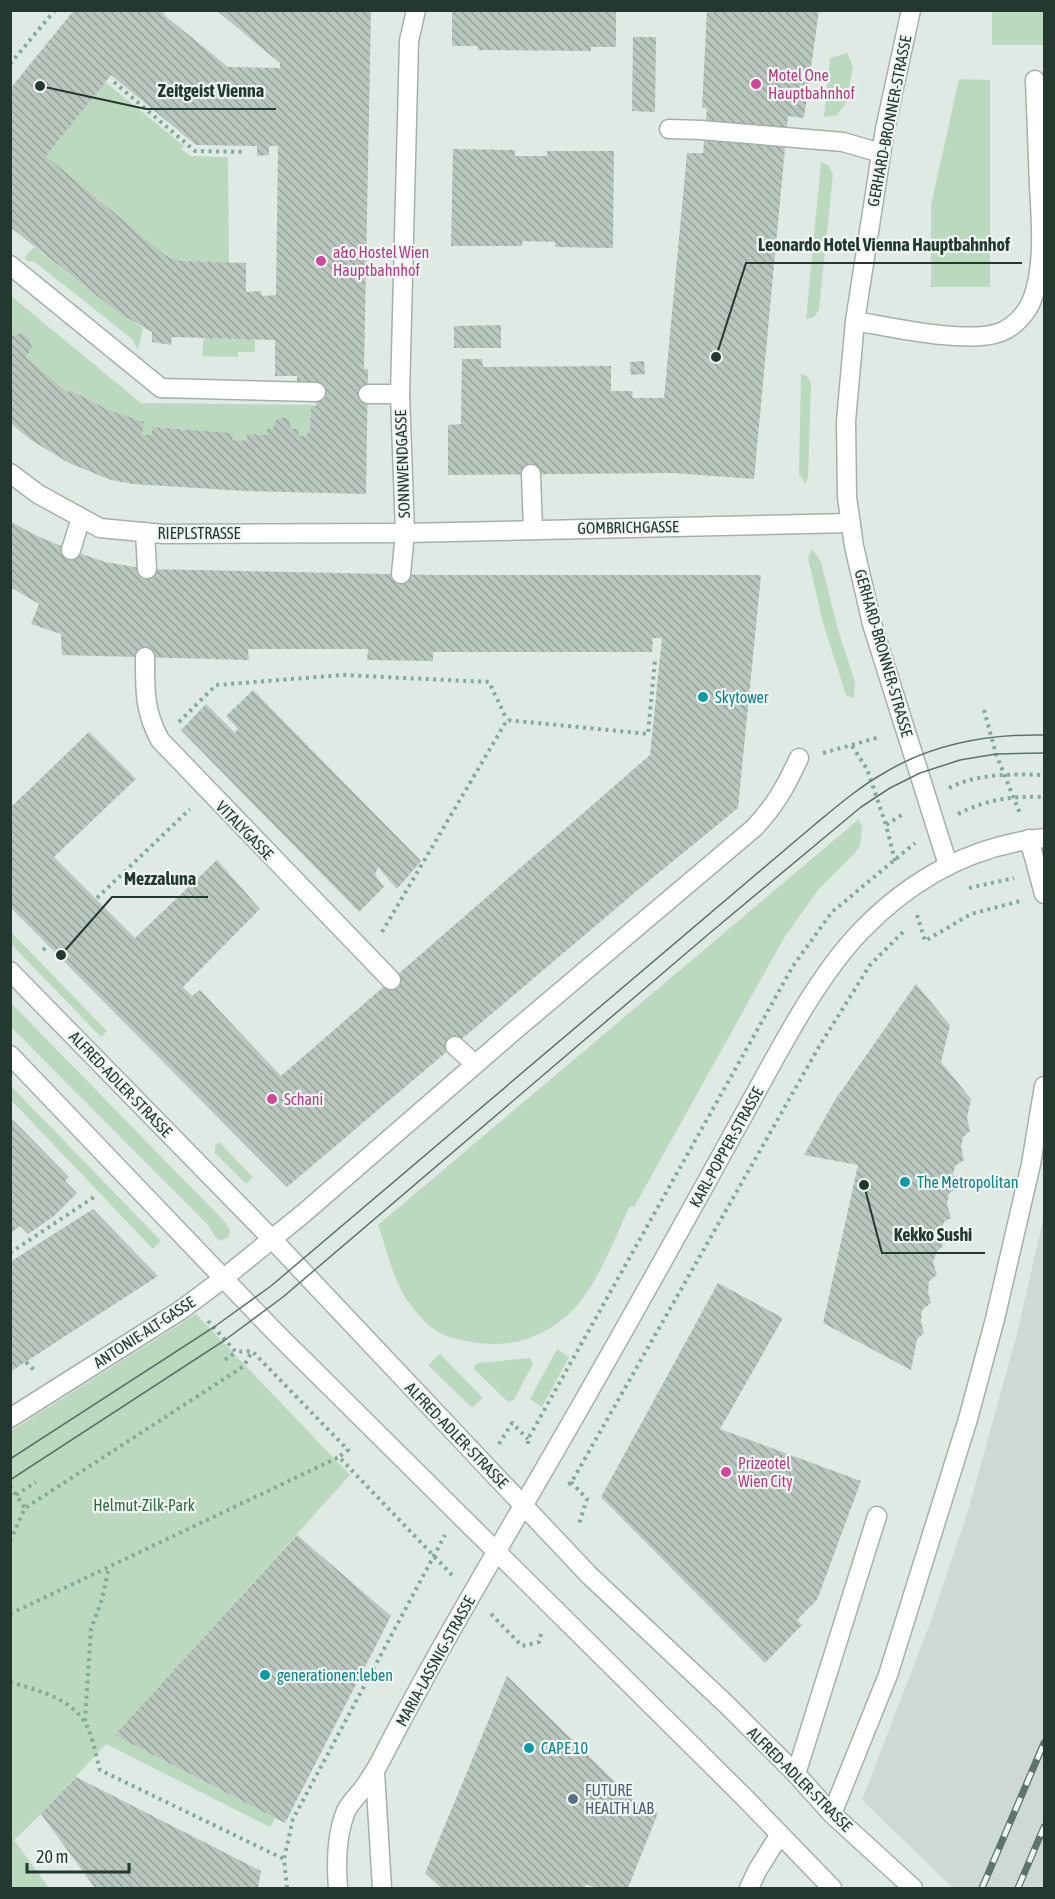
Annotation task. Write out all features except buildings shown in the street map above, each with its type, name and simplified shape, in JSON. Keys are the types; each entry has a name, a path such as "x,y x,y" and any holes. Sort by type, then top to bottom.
{"street":[{"name":"SONNWENDGASSE","path":"401,574 405,533 400,394 409,41 416,10"},
{"name":"GERHARD-BRONNER-STRASSE","path":"911,10 881,153 855,321 846,421 848,497 851,523 872,624 948,865"},
{"path":"855,321 937,334 972,336 1001,332 1023,316 1032,301 1037,281 1040,245 1035,80"},
{"path":"669,129 843,142 881,153"},
{"path":"10,265 161,388 316,392"},
{"path":"368,393 400,394"},
{"name":"RIEPLSTRASSE","path":"10,472 38,494 100,528 145,532 405,533"},
{"path":"531,474 533,530"},
{"path":"71,550 81,518"},
{"name":"GOMBRICHGASSE","path":"405,533 851,523"},
{"path":"145,532 147,569"},
{"name":"VITALYGASSE","path":"145,657 145,702 150,722 160,741 391,980"},
{"path":"272,1239 754,828 782,794 799,758"},
{"path":"1037,838 1044,894"},
{"name":"KARL-POPPER-STRASSE","path":"498,1552 759,1087 822,980 848,946 886,907 928,876 948,865 996,846 1037,838"},
{"name":"ALFRED-ADLER-STRASSE","path":"10,971 272,1239 589,1575 796,1774 832,1814 913,1888"},
{"path":"455,1046 476,1064"},
{"path":"10,1055 274,1331 498,1552 832,1888"},
{"path":"832,1814 888,1675 968,1419 995,1319 1031,1164 1044,1086"},
{"name":"ANTONIE-ALT-GASSE","path":"10,1418 181,1310 272,1239"},
{"path":"796,1774 877,1516"},
{"name":"MARIA-LASSNIG-STRASSE","path":"338,1888 336,1858 347,1809 375,1772 418,1688 498,1552"},
{"path":"375,1772 382,1888"},
{"path":"749,1888 780,1834"}],"path":[{"path":"10,64 55,10"},
{"path":"114,82 195,151 246,152"},
{"path":"507,720 648,734 655,660"},
{"path":"160,741 216,685 343,675 489,682 507,720"},
{"path":"984,710 990,737 1004,775 1037,838"},
{"path":"368,956 507,720"},
{"path":"799,758 874,740"},
{"path":"852,746 867,769 886,825"},
{"path":"960,782 1004,775 1044,775"},
{"path":"97,898 208,792"},
{"path":"936,826 971,807 1014,796 1044,797"},
{"path":"967,888 1040,873"},
{"path":"524,1505 571,1483 820,1045 870,965 918,916 927,910"},
{"path":"43,950 47,946"},
{"path":"10,1253 96,1195"},
{"path":"204,1317 236,1352"},
{"path":"10,1541 25,1508 244,1366 252,1351 258,1346"},
{"path":"10,1614 339,1457 348,1450 252,1351 236,1352 225,1360"},
{"path":"504,1435 512,1423 523,1433"},
{"path":"339,1457 433,1556"},
{"path":"16,1495 36,1482"},
{"path":"10,1486 25,1508"},
{"path":"287,1888 284,1859 293,1819 458,1513"},
{"path":"109,1567 102,1599 91,1629 85,1721 100,1770 284,1859"},
{"path":"10,1682 44,1693 69,1705 85,1721"}],"shaded area":[{"path":"1044,1215 1044,1888 953,1888 862,1800 932,1618 968,1511 1017,1334"}],"green space":[{"path":"992,11 1044,11 1044,45 992,45"},
{"path":"847,53 853,67 846,103 837,115 824,117 830,58"},
{"path":"959,79 990,80 990,287 931,287 931,205"},
{"path":"105,82 184,146 181,149 191,156 228,157 229,263 181,261 165,255 46,156"},
{"path":"821,162 828,165 833,174 819,310 814,317 806,319"},
{"path":"34,247 120,314 143,328 138,350 132,339 35,262 26,261 25,257"},
{"path":"11,296 141,403 311,405 310,430 305,436 299,436 298,430 291,429 290,421 286,418 278,418 274,421 273,429 267,429 267,435 248,434 247,441 232,440 232,433 153,427 152,435 142,435 111,411 71,390 68,393 26,357 32,348 29,338 22,333 13,335 11,338"},
{"path":"204,338 255,339 255,352 238,352 238,357 202,356"},
{"path":"801,374 808,378 811,386 808,478 805,484 799,474"},
{"path":"812,549 821,562 838,630 855,682 854,698 846,695 823,623 808,558"},
{"path":"859,819 862,828 860,846 818,890 784,938 634,1207 630,1206 601,1269 579,1303 554,1326 526,1339 510,1343 478,1343 457,1339 439,1333 428,1325 400,1288 378,1225"},
{"path":"10,931 107,1031 101,1037 11,944"},
{"path":"11,1003 226,1223 230,1231 228,1237 221,1241 217,1239 207,1224 11,1027"},
{"path":"10,1085 161,1241 153,1249 11,1100"},
{"path":"219,1142 253,1177 246,1184 215,1153 215,1146"},
{"name":"Helmut-Zilk-Park","path":"196,1314 350,1475 116,1735 275,1818 270,1827 106,1744 14,1840 49,1888 11,1888 11,1431"},
{"path":"557,1349 569,1357 542,1407 530,1399"},
{"path":"440,1354 483,1398 472,1408 428,1365"},
{"path":"530,1358 533,1364 513,1401 508,1402 474,1369 478,1363"}],"tram line":[{"path":"10,1459 214,1327 271,1286 813,826 866,785 902,763 941,748 1003,736 1044,735"},
{"path":"10,1480 225,1340 283,1297 861,807 890,788 920,773 960,760 996,754 1044,753"}],"railway":[{"path":"982,1888 1044,1743"},
{"path":"1018,1888 1044,1827"}],"place":[{"name":"Motel One Hauptbahnhof","path":"756,84"},
{"name":"Zeitgeist Vienna","path":"40,86"},
{"name":"a&o Hostel Wien Hauptbahnhof","path":"321,261"},
{"name":"Leonardo Hotel Vienna Hauptbahnhof","path":"716,357"},
{"name":"Skytower","path":"703,697"},
{"name":"Mezzaluna","path":"61,955"},
{"name":"Schani","path":"272,1099"},
{"name":"The Metropolitan","path":"905,1182"},
{"name":"Kekko Sushi","path":"864,1185"},
{"name":"Prizeotel Wien City","path":"726,1472"},
{"name":"generationen:leben","path":"265,1675"},
{"name":"CAPE 10","path":"529,1748"},
{"name":"FUTURE HEALTH LAB","path":"573,1799"}]}
